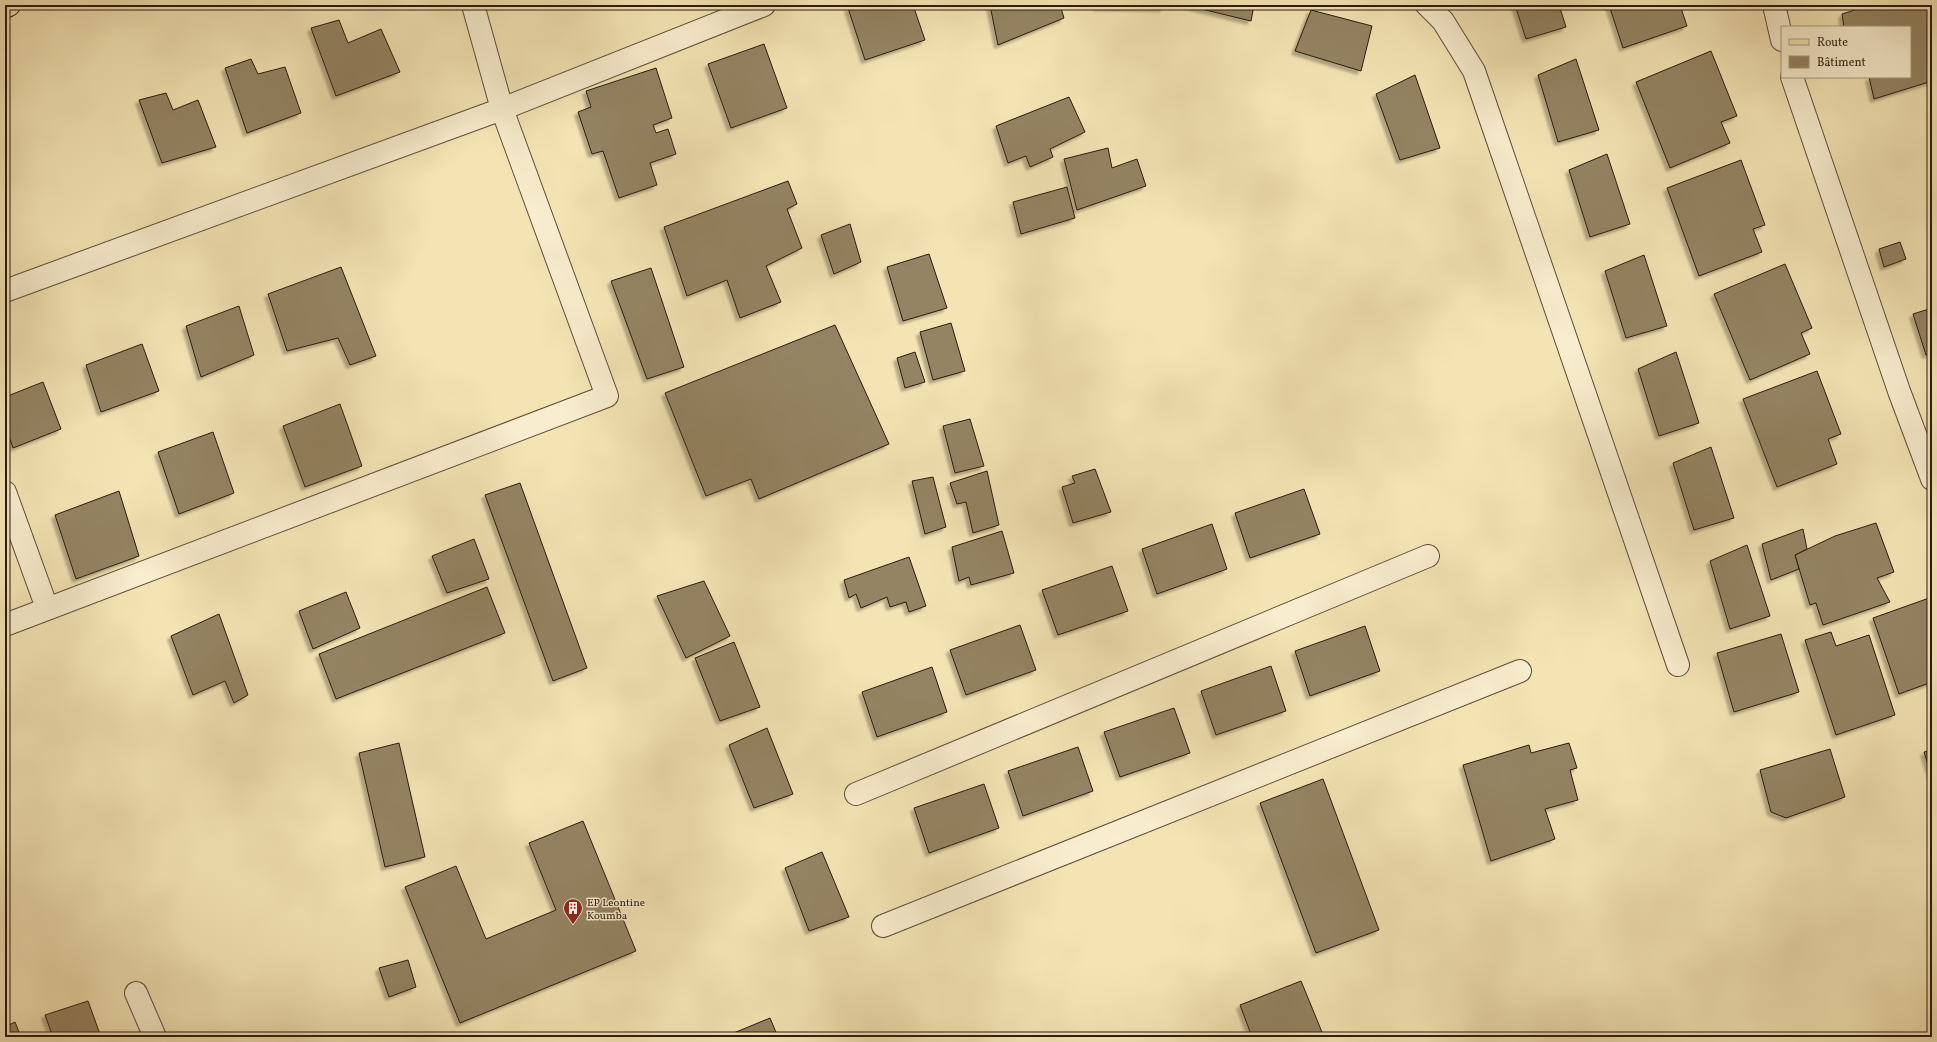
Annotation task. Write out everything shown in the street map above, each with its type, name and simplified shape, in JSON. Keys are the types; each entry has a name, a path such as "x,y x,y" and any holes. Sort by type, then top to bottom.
{"main road":[{"path":"5,7 9,5"}],"street":[{"path":"5,625 607,396 502,109 473,5"},
{"path":"5,292 502,109 764,5"},
{"path":"1427,5 1443,21 1474,71 1678,665"},
{"path":"1774,5 1781,36"},
{"path":"1792,78 1899,391 1932,479"},
{"path":"5,492 47,608"},
{"path":"856,794 1428,556"},
{"path":"883,926 1520,672"},
{"path":"136,993 155,1037"}],"building":[{"path":"858,5 913,5 925,40 865,60 848,8"},
{"path":"990,5 1060,5 1064,18 998,45"},
{"path":"1097,5 1164,5 1164,8 1097,7"},
{"path":"1185,5 1254,5 1251,21"},
{"path":"1515,5 1559,5 1566,27 1526,39"},
{"path":"1609,5 1680,5 1687,26 1623,48"},
{"path":"1858,5 1932,5 1932,81 1874,99 1869,78 1911,78 1911,26 1844,26 1842,14 1858,9"},
{"path":"1311,10 1372,26 1361,71 1295,51"},
{"path":"339,20 348,43 381,29 400,72 336,96 311,28"},
{"path":"764,44 787,108 731,128 708,64"},
{"path":"1711,51 1737,116 1721,122 1730,143 1670,168 1636,82"},
{"path":"251,59 258,74 285,67 301,113 247,133 225,68"},
{"path":"1576,59 1599,130 1558,142 1538,75"},
{"path":"656,68 672,118 653,125 656,133 668,129 676,154 650,163 657,185 619,198 603,151 592,154 578,112 591,107 586,91"},
{"path":"1415,75 1440,148 1400,160 1376,94"},
{"path":"166,93 173,110 198,100 216,147 162,163 139,100"},
{"path":"1069,97 1085,132 1050,149 1053,157 1030,167 1026,156 1008,163 996,126"},
{"path":"1108,148 1112,168 1137,159 1146,186 1077,210 1064,159"},
{"path":"1607,154 1630,224 1590,237 1569,170"},
{"path":"1741,160 1765,225 1753,229 1762,252 1699,276 1667,188"},
{"path":"788,181 797,204 787,209 802,248 766,266 781,302 740,318 727,280 687,296 664,227"},
{"path":"1067,187 1075,218 1021,234 1013,202"},
{"path":"850,224 861,262 834,274 821,235"},
{"path":"1900,242 1906,259 1884,267 1879,249"},
{"path":"929,254 947,308 903,321 887,267"},
{"path":"1644,255 1667,326 1626,338 1605,271"},
{"path":"1785,264 1812,328 1801,333 1810,354 1750,380 1714,294"},
{"path":"341,267 376,356 350,365 338,338 287,351 268,294"},
{"path":"651,268 684,367 647,379 611,281"},
{"path":"239,306 254,355 201,377 186,326"},
{"path":"1932,308 1932,353 1926,355 1913,314"},
{"path":"951,323 965,371 933,380 920,332"},
{"path":"835,325 889,444 759,499 751,479 706,496 665,393"},
{"path":"142,344 159,391 101,412 86,365"},
{"path":"915,352 925,382 905,388 897,358"},
{"path":"1676,352 1699,423 1659,436 1638,369"},
{"path":"1817,371 1841,434 1828,439 1837,464 1777,487 1743,399"},
{"path":"43,382 61,429 13,448 5,425 5,397"},
{"path":"340,404 362,466 305,487 283,426"},
{"path":"970,419 984,466 955,473 943,426"},
{"path":"213,432 234,493 179,514 158,452"},
{"path":"1711,447 1734,518 1694,530 1673,463"},
{"path":"1095,469 1111,512 1073,523 1062,487 1075,483 1072,476"},
{"path":"987,471 999,525 973,533 966,502 957,504 950,483"},
{"path":"933,477 946,527 925,534 912,481"},
{"path":"520,483 587,668 553,681 485,495"},
{"path":"1304,489 1320,534 1250,558 1235,513"},
{"path":"119,491 139,556 76,579 55,515"},
{"path":"1876,523 1894,572 1877,578 1890,602 1823,625 1816,603 1810,605 1795,555 1835,536"},
{"path":"1212,524 1227,569 1157,594 1142,549"},
{"path":"1803,529 1807,549 1795,555 1799,569 1771,580 1762,544"},
{"path":"1002,531 1014,573 971,585 969,577 959,581 952,547"},
{"path":"474,539 489,579 447,593 432,556"},
{"path":"1747,545 1770,616 1730,629 1710,561"},
{"path":"909,557 926,606 909,612 906,602 890,607 887,597 861,608 856,594 849,598 844,580"},
{"path":"1112,566 1128,611 1058,635 1042,590"},
{"path":"704,581 730,636 686,658 657,596"},
{"path":"487,587 505,633 336,699 319,654"},
{"path":"346,592 360,628 313,649 299,611"},
{"path":"1932,597 1932,682 1899,694 1873,618"},
{"path":"219,614 248,695 234,703 225,681 193,695 171,636"},
{"path":"1020,625 1036,670 966,695 950,650"},
{"path":"1365,626 1380,671 1310,696 1295,651"},
{"path":"1831,632 1836,646 1869,635 1895,715 1836,735 1805,640"},
{"path":"1781,634 1799,692 1734,712 1717,653"},
{"path":"734,642 760,707 720,721 695,658"},
{"path":"1271,666 1286,711 1216,735 1201,691"},
{"path":"932,667 947,712 877,737 862,692"},
{"path":"1174,708 1190,753 1120,777 1104,732"},
{"path":"767,728 793,794 754,808 729,745"},
{"path":"399,743 425,857 385,867 359,753"},
{"path":"1569,743 1577,768 1570,770 1578,800 1545,809 1555,839 1491,861 1463,765 1529,745 1531,753"},
{"path":"1078,747 1093,791 1023,816 1008,771"},
{"path":"1830,749 1845,797 1786,818 1771,812 1760,770"},
{"path":"1932,750 1932,777 1924,752"},
{"path":"1323,779 1379,930 1316,953 1260,803"},
{"path":"984,784 999,828 929,853 914,808"},
{"name":"EP Leontine Koumba","path":"583,821 636,951 460,1023 405,887 456,866 486,939 556,910 529,843"},
{"path":"822,852 849,917 809,931 785,868"},
{"path":"408,960 416,987 389,997 379,968"},
{"path":"1301,981 1324,1037 1252,1037 1240,1005"},
{"path":"88,1001 101,1037 53,1037 45,1015"},
{"path":"770,1018 778,1037 724,1037"},
{"path":"15,1022 21,1037 5,1037 5,1027"}],"place":[{"name":"EP Leontine Koumba","path":"573,925"}]}
